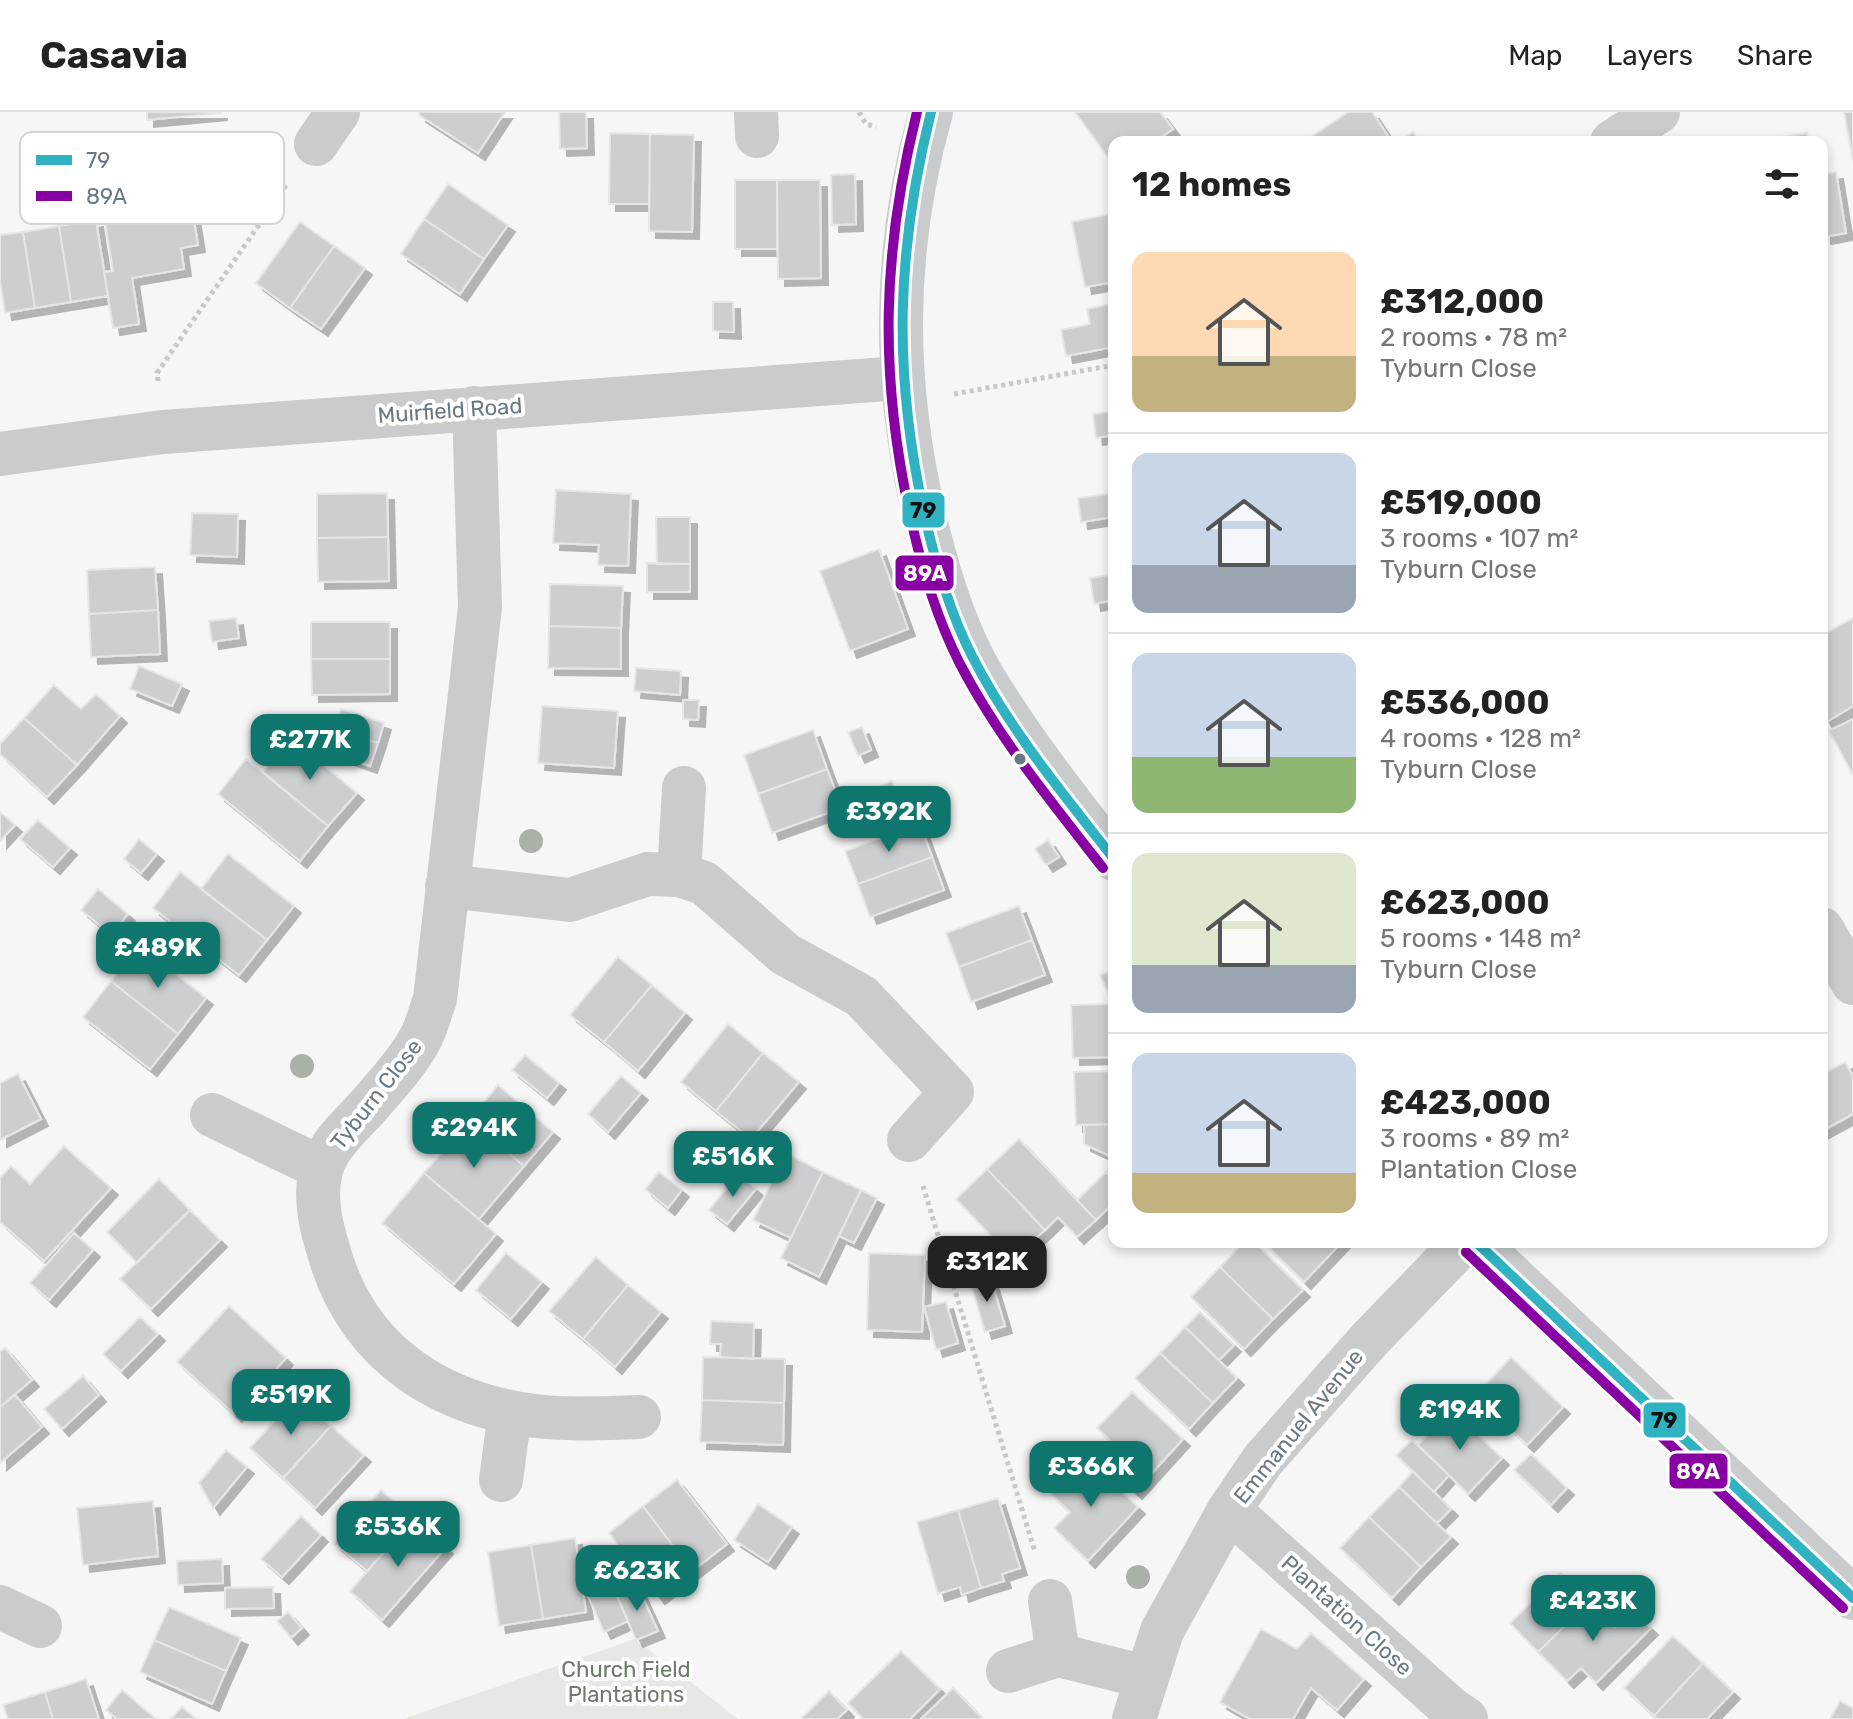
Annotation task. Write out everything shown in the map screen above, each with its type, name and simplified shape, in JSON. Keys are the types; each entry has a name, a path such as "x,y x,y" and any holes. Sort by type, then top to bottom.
{"street":[{"path":"931,112 921,146 904,260 900,316 902,390 914,478 942,587 980,671 1047,774 1108,851"},
{"path":"1621,136 1658,112"},
{"name":"Muirfield Road","path":"0,454 163,432 474,408 902,390"},
{"name":"Tyburn Close","path":"474,408 480,607 435,999 420,1039 371,1104 337,1140 321,1168 317,1203 324,1238 338,1279 358,1320 387,1352 418,1376 477,1404 510,1412 570,1418 639,1417"},
{"path":"679,875 684,788"},
{"path":"447,886 570,900 648,874 679,875 704,883 785,954 861,996 952,1092 909,1140"},
{"path":"1828,939 1853,983"},
{"path":"212,1115 321,1168"},
{"name":"Emmanuel Avenue","path":"1134,1719 1162,1631 1229,1510 1263,1460 1358,1352 1458,1248"},
{"path":"1482,1248 1853,1598"},
{"path":"501,1480 510,1412"},
{"name":"Plantation Close","path":"1229,1510 1466,1719"},
{"path":"1050,1601 1058,1655"},
{"path":"0,1607 40,1626"},
{"path":"1008,1671 1058,1655 1146,1677"}],"path":[{"path":"284,190 327,128"},
{"path":"163,432 157,373 260,224"},
{"path":"902,390 1108,366"},
{"path":"909,1140 1050,1601"}],"green space":[{"name":"Church Field Plantations","path":"635,1639 738,1719 405,1719 409,1717"}],"building":[{"path":"147,112 220,112 220,113 147,120"},
{"path":"420,112 505,112 478,153 419,115"},
{"path":"559,112 586,112 587,148 560,149"},
{"path":"1075,112 1160,112 1173,129 1163,136 1108,136 1108,158"},
{"path":"1348,112 1372,112 1388,136 1313,136"},
{"path":"1844,112 1853,112 1853,161"},
{"path":"610,133 650,134 649,204 609,204"},
{"path":"650,134 694,135 692,232 649,231"},
{"path":"1836,172 1846,233 1828,236 1828,173"},
{"path":"855,174 856,224 832,225 831,175"},
{"path":"735,180 777,180 777,249 735,249"},
{"path":"777,180 820,180 821,278 778,279"},
{"path":"448,184 508,225 484,259 424,219"},
{"path":"1108,214 1108,283 1085,287 1072,222"},
{"path":"424,219 484,259 460,294 401,254"},
{"path":"300,222 334,246 290,308 256,283"},
{"path":"97,224 108,296 71,302 59,226"},
{"path":"105,224 195,224 198,245 181,248 184,269 132,278 139,324 113,328 104,272 113,271"},
{"path":"59,226 71,302 35,308 23,232"},
{"path":"23,232 35,308 5,313 0,281 0,235"},
{"path":"334,246 365,268 321,329 290,308"},
{"path":"713,302 733,302 734,332 713,331"},
{"path":"1108,304 1108,348 1066,356 1061,330 1090,324 1087,309"},
{"path":"1108,412 1108,436 1096,438 1093,414"},
{"path":"556,490 631,494 628,566 598,565 599,545 553,543"},
{"path":"387,493 388,537 317,538 317,494"},
{"path":"1108,494 1108,518 1081,522 1078,498"},
{"path":"192,513 238,514 237,557 190,555"},
{"path":"656,517 690,517 690,564 657,564"},
{"path":"388,537 389,581 318,582 317,538"},
{"path":"879,549 908,629 850,651 820,571"},
{"path":"647,563 690,564 690,592 647,592"},
{"path":"155,567 158,610 89,614 87,570"},
{"path":"1108,575 1108,601 1094,604 1090,578"},
{"path":"550,584 623,586 621,628 549,626"},
{"path":"158,610 160,654 91,657 89,614"},
{"path":"236,618 239,638 212,642 209,621"},
{"path":"1853,618 1853,706 1828,721 1828,632"},
{"path":"311,622 390,622 390,659 311,659"},
{"path":"549,626 621,628 621,669 548,668"},
{"path":"311,659 390,659 390,694 312,695"},
{"path":"139,666 182,684 172,706 130,689"},
{"path":"636,668 681,671 680,695 634,691"},
{"path":"54,685 81,709 96,694 120,716 77,765 24,718"},
{"path":"683,700 699,700 698,720 683,719"},
{"path":"542,706 618,711 614,768 538,763"},
{"path":"341,709 384,723 378,743 335,729"},
{"path":"24,718 77,765 47,797 0,754 0,744"},
{"path":"1853,719 1853,775 1829,731"},
{"path":"862,727 871,750 858,756 848,732"},
{"path":"335,729 378,743 370,766 327,751"},
{"path":"813,730 827,769 758,794 744,755"},
{"path":"291,738 357,793 328,826 263,772"},
{"path":"246,759 328,826 300,861 218,794"},
{"path":"827,769 842,808 772,833 758,794"},
{"path":"892,781 901,804 857,822 848,800"},
{"path":"0,812 15,825 0,841"},
{"path":"38,820 70,848 53,867 20,839"},
{"path":"920,824 932,857 858,884 845,851"},
{"path":"139,839 157,854 141,873 124,859"},
{"path":"1048,840 1059,857 1046,865 1035,849"},
{"path":"228,854 294,906 267,940 201,889"},
{"path":"932,857 944,890 870,917 858,884"},
{"path":"180,872 267,940 239,975 153,908"},
{"path":"98,889 128,914 111,934 81,910"},
{"path":"1019,906 1032,940 959,967 946,933"},
{"path":"1032,940 1045,975 971,1002 959,967"},
{"path":"139,945 206,998 178,1034 111,981"},
{"path":"618,957 652,985 604,1042 570,1015"},
{"path":"1108,972 1108,993 1100,975"},
{"path":"111,981 178,1034 150,1069 83,1017"},
{"path":"652,985 685,1013 638,1071 604,1042"},
{"path":"1108,1004 1108,1057 1073,1058 1071,1005"},
{"path":"728,1024 763,1053 716,1111 681,1082"},
{"path":"763,1053 799,1082 751,1139 716,1111"},
{"path":"525,1055 559,1083 547,1098 512,1070"},
{"path":"1845,1062 1853,1076 1853,1114 1828,1128 1828,1071"},
{"path":"1108,1071 1108,1124 1076,1125 1074,1072"},
{"path":"18,1074 41,1119 0,1140 0,1083"},
{"path":"621,1076 641,1093 608,1132 588,1114"},
{"path":"498,1085 553,1132 524,1166 470,1120"},
{"path":"470,1120 524,1166 479,1219 424,1173"},
{"path":"1108,1124 1108,1155 1084,1144 1084,1125"},
{"path":"1019,1139 1096,1220 1077,1237 1058,1217 1045,1230 987,1169"},
{"path":"64,1146 111,1188 44,1261 0,1222 0,1178 11,1166 30,1184"},
{"path":"786,1153 823,1172 791,1238 753,1220"},
{"path":"987,1169 1045,1230 1013,1259 956,1199"},
{"path":"659,1172 682,1190 668,1208 645,1189"},
{"path":"823,1172 861,1190 819,1277 781,1258"},
{"path":"1106,1172 1108,1174 1108,1208 1096,1220 1077,1200"},
{"path":"424,1173 496,1234 454,1284 382,1223"},
{"path":"738,1174 756,1189 727,1224 709,1210"},
{"path":"159,1179 190,1210 137,1263 107,1232"},
{"path":"861,1190 877,1198 854,1243 839,1236"},
{"path":"190,1210 220,1240 151,1309 120,1279"},
{"path":"74,1233 93,1250 49,1300 30,1283"},
{"path":"1238,1248 1260,1248 1303,1290 1273,1319 1220,1267"},
{"path":"1271,1248 1336,1248 1304,1282"},
{"path":"506,1253 542,1282 511,1319 476,1290"},
{"path":"869,1253 925,1255 922,1332 867,1330"},
{"path":"596,1257 628,1285 583,1339 549,1311"},
{"path":"1220,1267 1273,1319 1244,1349 1191,1297"},
{"path":"990,1276 1005,1326 985,1332 970,1281"},
{"path":"628,1285 661,1312 615,1367 583,1339"},
{"path":"946,1302 958,1343 936,1350 924,1307"},
{"path":"229,1306 286,1358 235,1415 177,1362"},
{"path":"1200,1312 1234,1345 1219,1360 1185,1327"},
{"path":"140,1317 158,1334 121,1371 103,1354"},
{"path":"711,1321 754,1323 753,1359 720,1357 721,1344 710,1344"},
{"path":"1185,1327 1237,1378 1213,1403 1160,1353"},
{"path":"5,1348 32,1380 0,1407 0,1352"},
{"path":"1160,1353 1213,1403 1189,1429 1135,1378"},
{"path":"703,1357 785,1359 784,1403 702,1400"},
{"path":"1511,1357 1563,1407 1527,1445 1475,1396"},
{"path":"83,1376 99,1395 62,1429 44,1409"},
{"path":"1132,1392 1183,1439 1135,1492 1099,1458 1113,1443 1097,1428"},
{"path":"15,1395 42,1427 0,1463 0,1407"},
{"path":"298,1395 331,1426 283,1478 250,1448"},
{"path":"702,1400 784,1403 783,1445 700,1442"},
{"path":"1452,1410 1502,1458 1468,1494 1418,1445"},
{"path":"331,1426 364,1455 315,1508 283,1478"},
{"path":"1412,1440 1449,1475 1434,1492 1396,1455"},
{"path":"226,1450 247,1467 213,1508 199,1483"},
{"path":"1531,1454 1567,1488 1551,1505 1514,1470"},
{"path":"1085,1458 1138,1507 1088,1561 1054,1528 1070,1512 1051,1494"},
{"path":"1413,1471 1451,1509 1437,1523 1399,1487"},
{"path":"677,1480 727,1544 692,1571 643,1506"},
{"path":"1399,1487 1451,1537 1421,1567 1369,1517"},
{"path":"381,1490 413,1519 367,1571 334,1543"},
{"path":"998,1498 1020,1568 1002,1574 1004,1581 981,1588 958,1510"},
{"path":"153,1501 158,1556 83,1565 77,1508"},
{"path":"758,1504 792,1527 768,1562 734,1540"},
{"path":"643,1506 692,1571 658,1597 609,1533"},
{"path":"958,1510 981,1588 962,1595 960,1587 938,1594 917,1522"},
{"path":"301,1516 321,1535 282,1577 261,1559"},
{"path":"1369,1517 1421,1567 1392,1598 1340,1548"},
{"path":"413,1519 446,1547 382,1620 350,1591"},
{"path":"575,1538 586,1612 543,1619 531,1545"},
{"path":"531,1545 543,1619 499,1626 488,1552"},
{"path":"222,1559 223,1583 178,1585 177,1561"},
{"path":"1561,1573 1589,1602 1538,1652 1510,1623"},
{"path":"609,1579 628,1621 604,1632 585,1589"},
{"path":"637,1585 658,1631 636,1640 616,1594"},
{"path":"273,1587 274,1608 225,1609 225,1588"},
{"path":"1589,1602 1615,1627 1632,1610 1651,1628 1596,1683 1581,1668 1567,1681 1538,1652"},
{"path":"169,1607 241,1638 226,1671 154,1640"},
{"path":"288,1612 302,1628 291,1638 277,1621"},
{"path":"1261,1629 1297,1649 1311,1633 1364,1679 1337,1710 1311,1688 1293,1719 1250,1719 1220,1702"},
{"path":"1673,1636 1703,1663 1654,1716 1624,1688"},
{"path":"154,1640 226,1671 212,1704 140,1672"},
{"path":"901,1651 940,1689 910,1719 863,1719 848,1703"},
{"path":"1703,1663 1733,1692 1707,1719 1657,1719 1654,1716"},
{"path":"86,1679 99,1719 53,1719 45,1692"},
{"path":"953,1688 983,1719 921,1719"},
{"path":"122,1690 155,1718 117,1719 106,1710"},
{"path":"829,1691 847,1710 837,1719 801,1719"},
{"path":"45,1692 53,1719 8,1719 3,1705"},
{"path":"1840,1701 1853,1708 1853,1719 1830,1719"},
{"path":"182,1707 196,1719 171,1719"}],"transit line":[{"name":"89A","path":"917,112 897,214 889,313 893,412 914,534 944,628 975,691 1027,769 1103,868"},
{"name":"79","path":"931,112 911,214 903,312 907,411 928,531 956,622 987,683 1038,761 1108,851"},
{"name":"79","path":"1482,1248 1853,1598"},
{"name":"89A","path":"1466,1252 1843,1608"}]}
